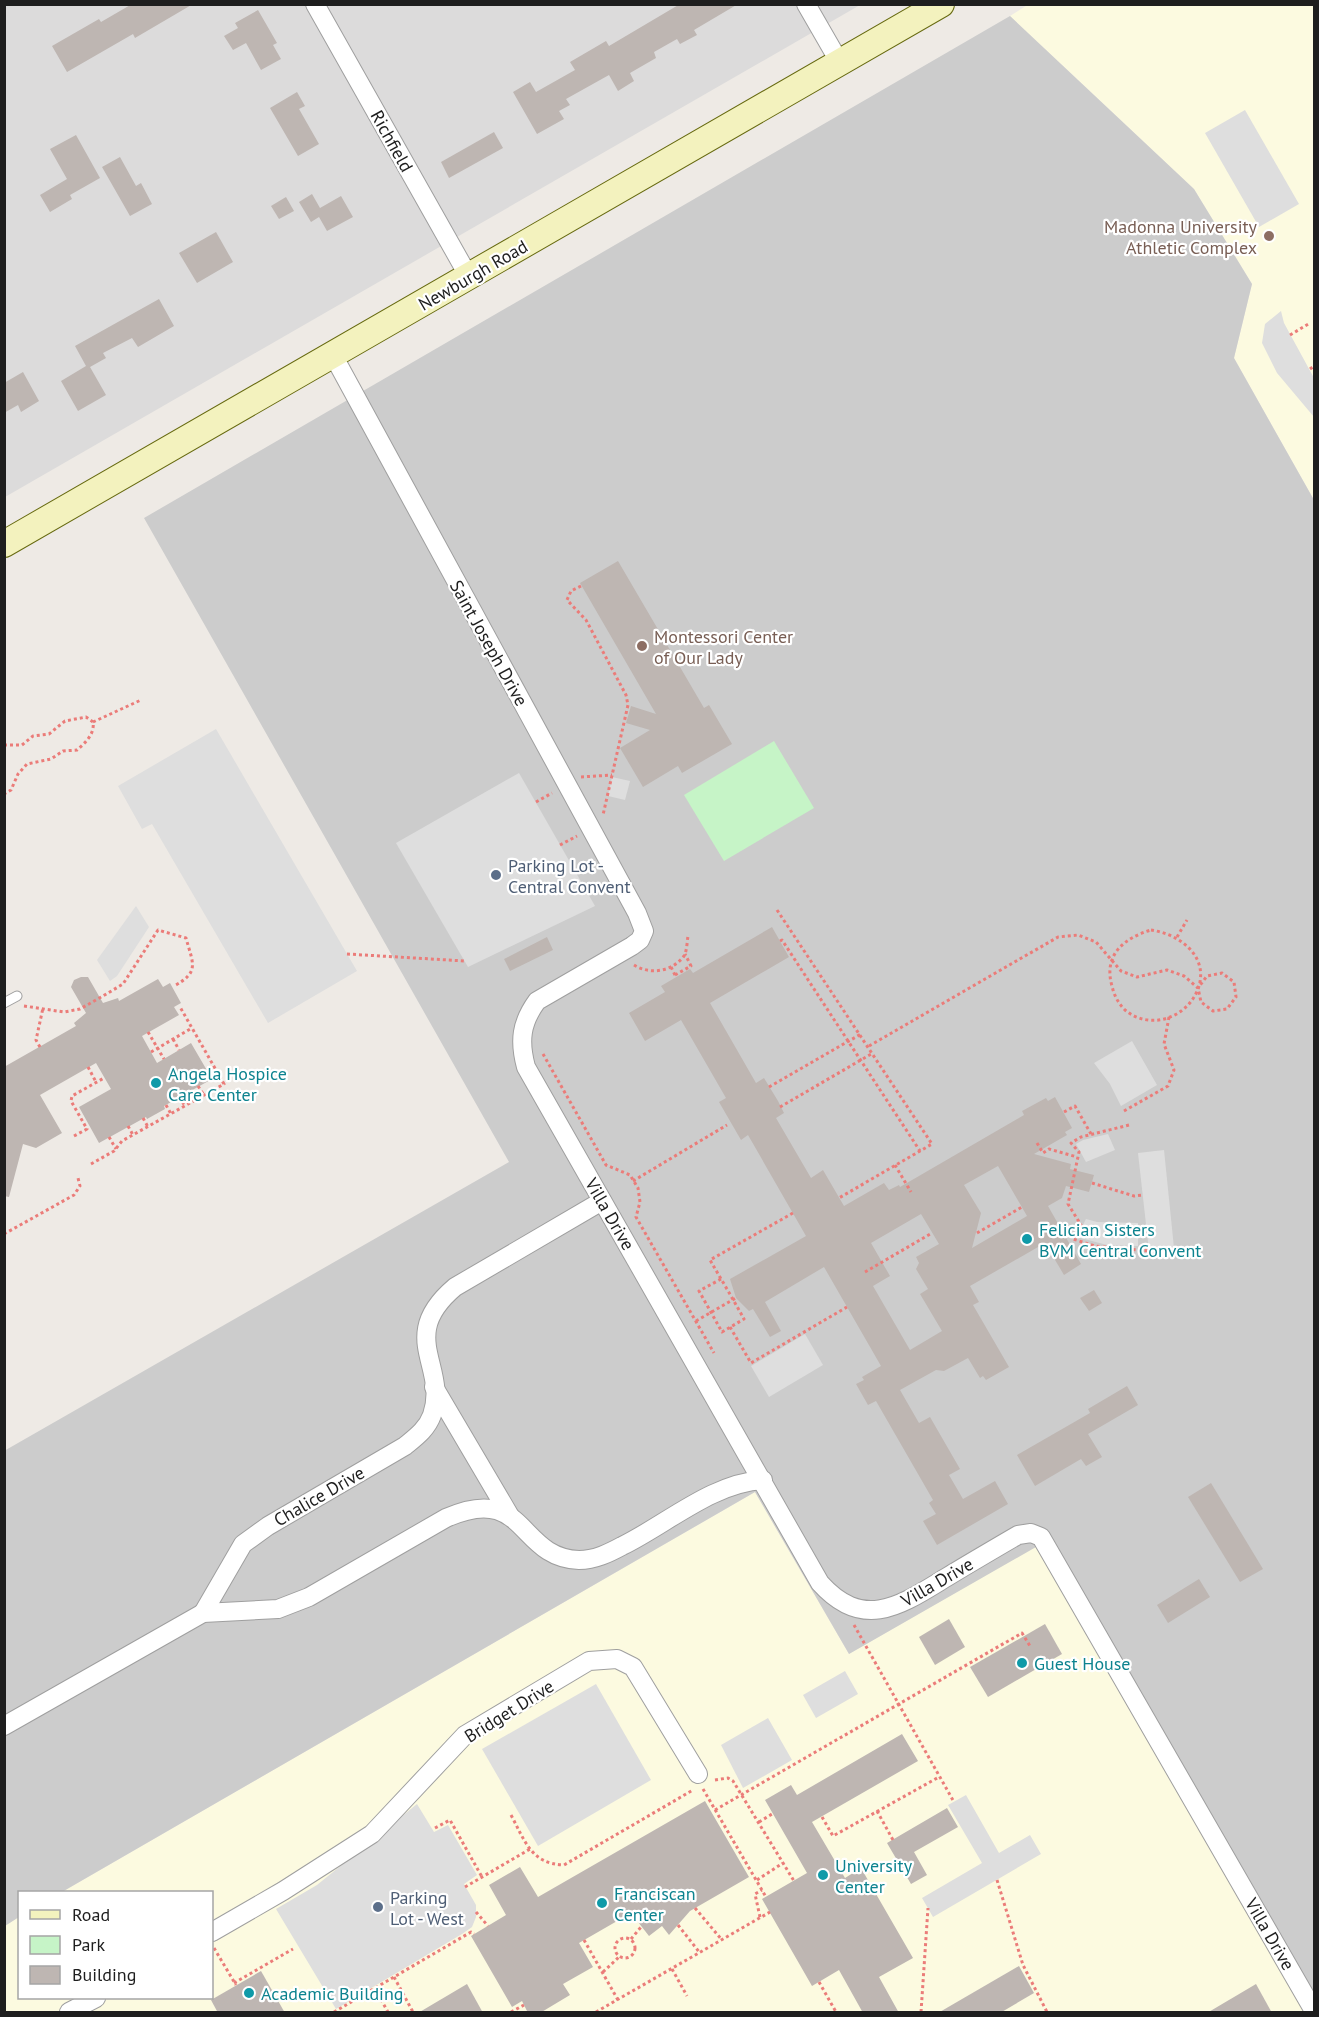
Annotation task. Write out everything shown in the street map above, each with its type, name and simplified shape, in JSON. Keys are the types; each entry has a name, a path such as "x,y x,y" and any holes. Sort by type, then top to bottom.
{"main road":[{"name":"Newburgh Road","path":"4,544 941,4"}],"street":[{"name":"Richfield","path":"315,4 469,277"},
{"path":"806,4 840,63"},
{"name":"Saint Joseph Drive","path":"333,356 637,913 644,931 640,940 632,946 545,994 529,1012 524,1022"},
{"name":"Villa Drive","path":"524,1022 521,1050 526,1067 820,1583 839,1601 859,1609 878,1611 899,1606 1018,1535 1031,1533 1041,1537 1314,2011"},
{"name":"Chalice Drive","path":"203,1612 243,1544 268,1526 405,1446 425,1429 433,1414 434,1387 426,1351 428,1321 439,1300 455,1287 602,1201"},
{"name":"Chalice Drive","path":"434,1387 510,1516 536,1541 560,1556 579,1560 603,1556 734,1485 743,1481 763,1480"},
{"name":"Chalice Drive","path":"4,1726 203,1612 278,1609 309,1597 446,1518 468,1508 487,1506 510,1516"},
{"name":"Bridget Drive","path":"213,1931 283,1891 372,1834 465,1735 590,1661 617,1659 633,1667 699,1779"},
{"path":"69,2013 94,1999"}],"lane":[{"path":"4,1003 17,996"}],"path":[{"path":"1290,335 1310,324"},
{"path":"1310,369 1314,366"},
{"path":"560,845 602,822 628,705 624,686 586,620 567,600 571,591 581,586"},
{"path":"93,722 141,700"},
{"path":"4,745 22,745 33,736 50,734 73,718 86,717 93,722 94,728 76,750 63,751 51,759 27,764 18,774 12,790 4,794"},
{"path":"777,910 932,1144 839,1198"},
{"path":"1177,937 1187,920"},
{"path":"23,1006 64,1012 80,1009 123,984 158,930 186,938 193,970 189,978 174,986"},
{"path":"1177,937 1168,932 1151,930 1134,935 1120,946 1110,959 1110,979 1114,996 1125,1010 1141,1018 1158,1020 1169,1017 1189,1005 1198,988 1207,976 1222,973 1234,982 1236,997 1227,1009 1213,1011 1201,1002 1198,988 1200,972 1195,954 1177,937"},
{"path":"869,1046 1058,937 1078,935 1096,942 1120,971 1137,977 1167,970 1184,976 1198,988"},
{"path":"633,964 643,970 671,968 685,954 688,936"},
{"path":"780,941 782,940 920,1151"},
{"path":"347,954 465,962"},
{"path":"671,968 676,976 691,966 685,954"},
{"path":"91,1164 116,1149 133,1135 224,1084 180,1007"},
{"path":"39,1047 36,1040 43,1008"},
{"path":"1124,1111 1168,1086 1174,1070 1164,1044 1169,1017"},
{"path":"151,1052 192,1028"},
{"path":"148,1032 164,1059"},
{"path":"769,1087 861,1034"},
{"path":"173,1039 179,1050"},
{"path":"542,1053 606,1165 630,1175 638,1188 639,1202 636,1217 714,1353"},
{"path":"780,1107 873,1053"},
{"path":"88,1067 96,1082"},
{"path":"74,1136 87,1129 71,1101 72,1096 104,1078"},
{"path":"198,1086 204,1095"},
{"path":"179,1097 185,1106"},
{"path":"166,1105 171,1114"},
{"path":"1064,1113 1075,1106 1091,1134"},
{"path":"142,1118 148,1127"},
{"path":"633,1180 727,1125"},
{"path":"1129,1125 1091,1134 1071,1143 1078,1152 1068,1204 1081,1225 1073,1239 1095,1246 1149,1251"},
{"path":"128,1126 133,1135"},
{"path":"110,1137 116,1149"},
{"path":"1037,1143 1043,1153 1050,1149 1077,1157"},
{"path":"896,1165 911,1192"},
{"path":"4,1234 74,1195 80,1186 78,1178"},
{"path":"1092,1183 1134,1196 1143,1195"},
{"path":"977,1233 1022,1207"},
{"path":"721,1279 699,1291 722,1332 744,1319 735,1298 710,1260 793,1213"},
{"path":"865,1272 932,1233"},
{"path":"696,1321 735,1298"},
{"path":"730,1327 751,1363 847,1307"},
{"path":"859,1609 854,1625 954,1802"},
{"path":"715,1810 1022,1633 1030,1647"},
{"path":"822,1816 833,1836 939,1777"},
{"path":"511,1815 530,1849 548,1864 564,1865 699,1779 728,1778 733,1781 794,1881"},
{"path":"699,1779 766,1897"},
{"path":"877,1811 893,1840"},
{"path":"759,1822 772,1814"},
{"path":"435,1828 450,1820 482,1877"},
{"path":"465,1887 530,1849"},
{"path":"756,1880 783,1863"},
{"path":"997,1880 1023,1965 1047,2013"},
{"path":"760,1918 755,1894 762,1890"},
{"path":"695,1908 722,1940"},
{"path":"921,2013 928,1908"},
{"path":"476,1912 488,1926"},
{"path":"596,2013 770,1912"},
{"path":"678,1925 700,1953"},
{"path":"631,1940 641,1927"},
{"path":"334,2013 471,1932 474,1934"},
{"path":"623,1938 631,1940 635,1946 634,1954 627,1959 619,1957 615,1950 616,1943 623,1938"},
{"path":"584,1940 618,2000"},
{"path":"213,1946 235,1984 293,1949"},
{"path":"603,1973 619,1957"},
{"path":"672,1969 687,1996"},
{"path":"394,1977 413,2013"},
{"path":"819,1982 836,2013"},
{"path":"375,1989 388,2013"},
{"path":"511,2013 518,2011 524,2005"}],"shaded area":[{"name":"Madonna University Athletic Complex","path":"1029,4 1314,5 1314,500 1234,358 1252,284 1194,189 1010,16"},
{"path":"5,5 860,5 5,497"},
{"path":"1010,16 1194,189 1252,284 1234,358 1314,500 1314,2012 1036,1547 849,1654 755,1492 64,1891 18,1891 18,1918 5,1926 4,1451 509,1162 144,518"},
{"path":"1245,110 1299,204 1259,227 1205,133"},
{"path":"1281,311 1284,323 1314,378 1314,417 1277,373 1262,343 1265,324"},
{"path":"216,729 357,971 268,1023 152,824 142,829 118,786"},
{"name":"Parking Lot - Central Convent","path":"519,773 595,906 468,967 396,843"},
{"path":"612,777 630,781 625,800 608,796"},
{"path":"136,906 149,927 117,976 110,981 97,960"},
{"path":"1132,1041 1157,1085 1121,1106 1110,1084 1094,1063"},
{"path":"1108,1134 1115,1150 1086,1162 1076,1144"},
{"path":"1164,1150 1174,1248 1149,1251 1138,1153"},
{"path":"1086,1219 1097,1222 1138,1223 1138,1246 1107,1245 1077,1237"},
{"path":"805,1334 823,1365 769,1397 751,1366"},
{"path":"755,1492 849,1654 1036,1546 1305,2012 5,2012 4,1926 18,1918 18,1999 213,1999 213,1891 64,1891"},
{"path":"845,1671 858,1694 816,1718 803,1695"},
{"path":"596,1684 651,1780 538,1846 482,1749"},
{"path":"768,1718 792,1760 743,1788 721,1745"},
{"path":"966,1795 999,1853 1030,1835 1041,1854 933,1917 922,1898 982,1863 948,1805"},
{"name":"Parking Lot - West","path":"417,1804 434,1832 448,1825 477,1875 464,1884 476,1905 476,1917 472,1927 462,1934 336,2009 276,1909 317,1885"}],"green space":[{"path":"774,741 814,808 724,861 684,795"}],"building":[{"path":"132,4 193,4 135,38 133,34 67,72 52,46 99,19 101,22"},
{"path":"680,4 738,4 694,30 697,35 680,44 677,39 654,52 656,58 630,73 634,81 618,91 609,75 566,99 570,105 559,111 564,119 537,134 513,92 530,82 536,92 575,70 570,62 606,41 609,46"},
{"path":"258,10 277,43 273,45 281,59 261,70 246,43 233,50 224,36 238,28 235,23"},
{"path":"297,92 305,106 299,109 319,144 298,156 270,108"},
{"path":"494,132 503,148 449,178 441,162"},
{"path":"76,135 100,178 70,195 72,199 50,212 40,195 67,179 50,149"},
{"path":"120,157 136,186 141,183 152,204 130,216 102,167"},
{"path":"312,194 320,208 341,196 353,217 327,231 319,217 311,222 299,202"},
{"path":"286,197 294,211 279,219 271,206"},
{"path":"216,232 233,262 197,283 179,253"},
{"path":"159,299 174,326 138,347 132,338 103,353 106,358 90,367 106,395 78,411 61,381 86,366 75,346"},
{"path":"23,372 39,401 21,412 18,405 4,413 4,383"},
{"name":"Montessori Center of Our Lady","path":"618,561 704,708 709,705 732,744 682,773 678,766 643,787 620,748 650,730 626,723 631,706 656,714 580,583"},
{"name":"Felician Sisters BVM Central Convent","path":"772,927 789,957 710,1003 756,1083 764,1078 778,1101 784,1113 776,1118 811,1178 823,1170 844,1206 884,1183 889,1190 899,1185 900,1187 1024,1115 1022,1111 1046,1098 1048,1101 1055,1097 1072,1128 1065,1132 1067,1135 1034,1154 1071,1164 1070,1169 1094,1175 1089,1192 1066,1186 1062,1198 1048,1206 1081,1264 1064,1275 1045,1243 970,1286 979,1302 973,1305 1009,1367 986,1380 983,1376 980,1378 968,1358 944,1371 936,1370 900,1390 919,1423 930,1417 960,1469 949,1475 963,1499 995,1481 1008,1504 937,1545 923,1521 936,1514 929,1503 933,1500 876,1401 868,1405 856,1384 864,1380 862,1377 881,1366 824,1267 765,1302 781,1331 770,1337 753,1309 749,1311 736,1298 730,1279 806,1236 748,1135 741,1140 719,1102 726,1098 681,1020 645,1041 629,1013 665,992 661,986 690,969 693,973","holes":["998,1166 1027,1216 972,1248 981,1213 964,1185","921,1214 939,1244 916,1257 919,1263 916,1269 928,1289 920,1294 942,1331 910,1350 873,1286 890,1276 871,1243"]},
{"path":"547,937 553,950 510,971 504,959"},
{"name":"Angela Hospice Care Center","path":"88,977 103,1003 118,998 119,1001 158,979 163,987 170,983 181,1003 174,1007 179,1015 142,1036 157,1063 191,1043 212,1079 164,1106 165,1109 99,1143 79,1107 111,1089 96,1063 40,1095 62,1133 36,1148 23,1144 9,1197 4,1196 4,1067 76,1026 74,1023 86,1013 71,987 74,980"},
{"path":"1094,1290 1102,1303 1089,1311 1080,1298"},
{"path":"1127,1386 1138,1405 1088,1434 1102,1457 1086,1466 1081,1459 1035,1486 1017,1455 1090,1413 1088,1409"},
{"path":"1211,1483 1263,1569 1240,1582 1188,1497"},
{"path":"1199,1579 1210,1597 1168,1623 1157,1605"},
{"path":"949,1619 965,1647 935,1665 919,1637"},
{"name":"Guest House","path":"1045,1624 1062,1654 988,1697 970,1667"},
{"name":"University Center","path":"902,1734 918,1761 812,1822 845,1878 861,1868 913,1958 879,1977 899,2013 863,2013 839,1970 812,1986 762,1899 807,1873 765,1800 791,1785 797,1795"},
{"name":"Franciscan Center","path":"705,1801 749,1877 690,1911 669,1935 662,1926 649,1936 631,1913 579,1943 593,1967 563,1984 570,1995 540,2013 528,2013 522,2001 512,2007 471,1936 506,1915 489,1885 520,1867 538,1897"},
{"path":"947,1808 958,1827 914,1852 927,1875 911,1884 887,1843"},
{"path":"1019,1966 1034,1993 1000,2013 938,2013"},
{"name":"Academic Building","path":"261,1971 285,2013 218,2013 211,2000"},
{"name":"Academic Building","path":"467,1984 483,2013 418,2013"},
{"path":"1256,1984 1272,2013 1207,2013"}],"place":[{"name":"Madonna University Athletic Complex","path":"1269,236"},
{"name":"Montessori Center of Our Lady","path":"642,646"},
{"name":"Parking Lot - Central Convent","path":"496,875"},
{"name":"Angela Hospice Care Center","path":"156,1083"},
{"name":"Felician Sisters BVM Central Convent","path":"1027,1239"},
{"name":"Guest House","path":"1022,1663"},
{"name":"University Center","path":"823,1875"},
{"name":"Franciscan Center","path":"602,1903"},
{"name":"Parking Lot - West","path":"378,1907"},
{"name":"Academic Building","path":"249,1993"}]}
